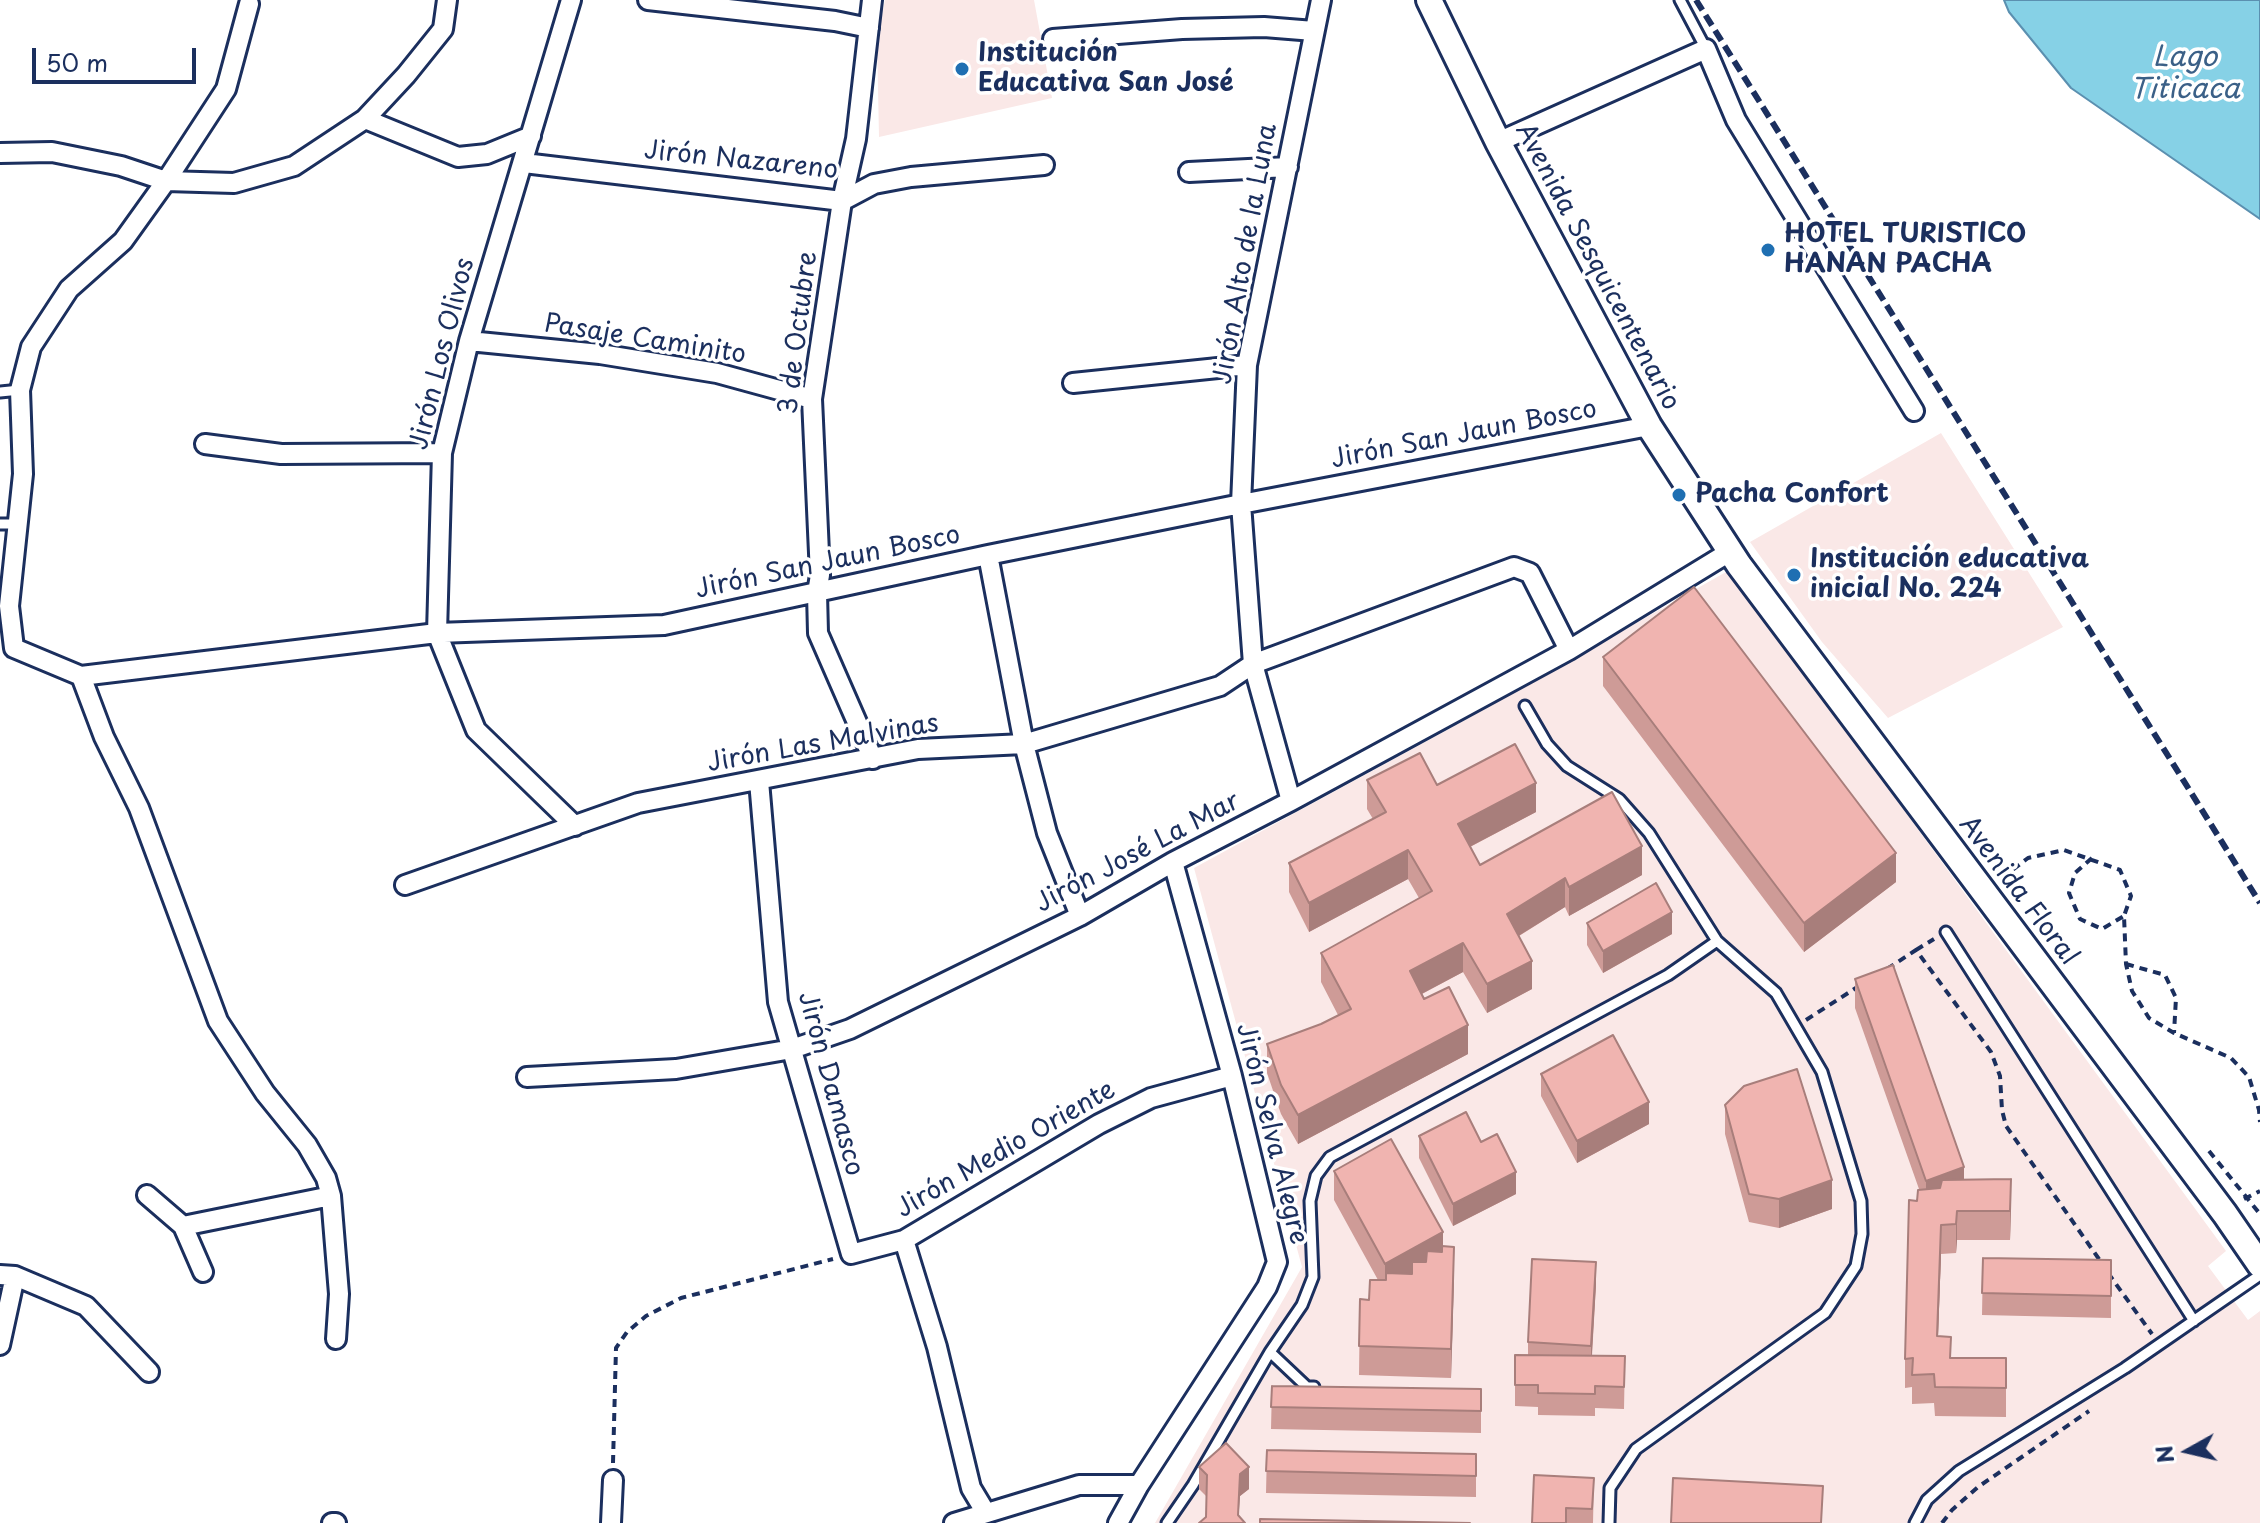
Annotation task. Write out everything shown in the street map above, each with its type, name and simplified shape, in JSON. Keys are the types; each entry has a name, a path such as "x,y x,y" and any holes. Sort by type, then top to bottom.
{"street":[{"path":"0,153 52,152 121,166 166,181 234,183 294,166 365,119 406,75 443,29 447,0"},
{"name":"Jirón Los Olivos","path":"571,0 469,341 442,453 437,633 476,730 575,826"},
{"path":"648,0 835,21 869,28"},
{"name":"3 de Octubre","path":"872,0 856,139 842,201 812,399 820,575 818,633 873,759"},
{"name":"Jirón Alto de la Luna","path":"1291,801 1253,664 1241,504 1247,365 1321,0"},
{"name":"Avenida Sesquicentenario","path":"1429,0 1498,142 1649,426 1731,551"},
{"path":"7,649 9,524 23,474 20,390 31,347 69,289 123,241 226,89 249,4"},
{"path":"1053,39 1182,29 1264,27 1314,31"},
{"path":"1498,142 1706,49 1736,120 1914,411"},
{"path":"365,119 458,157 487,154 531,136"},
{"name":"Jirón Nazareno","path":"524,163 842,201 874,184 911,177 1044,165"},
{"path":"1189,172 1288,167"},
{"name":"Pasaje Caminito","path":"469,341 600,354 717,373 812,399"},
{"path":"1073,383 1247,365"},
{"name":"Jirón San Jaun Bosco","path":"7,649 81,676 437,633 664,625 988,555 1649,426"},
{"path":"205,444 281,454 442,453"},
{"name":"Jirón José La Mar","path":"527,1077 676,1069 792,1049 850,1029 1080,916 1173,862 1569,650 1731,551"},
{"name":"Avenida Floral","path":"1731,551 2260,1265"},
{"path":"988,555 1024,744 1047,833 1080,916"},
{"name":"Jirón Las Malvinas","path":"405,885 638,803 918,749 1024,744 1220,686 1253,664 1514,567 1530,573 1569,650"},
{"path":"81,676 104,737 139,808 218,1021 265,1093 307,1145 326,1178 331,1196 339,1294 336,1339"},
{"name":"Jirón Damasco","path":"759,781 778,1002 851,1254"},
{"name":"Jirón Selva Alegre","path":"1118,1523 1139,1485 1267,1287 1277,1262 1232,1076 1173,862"},
{"name":"Jirón Medio Oriente","path":"851,1254 904,1240 1099,1124 1151,1098 1232,1076"},
{"path":"147,1195 183,1226 203,1272"},
{"path":"183,1226 331,1196"},
{"path":"904,1240 937,1347 971,1488 986,1513"},
{"path":"0,1345 7,1276 86,1306 149,1372"},
{"path":"611,1523 613,1480"},
{"path":"954,1523 1079,1485 1139,1485"}],"lane":[{"path":"1680,0 1706,49"},
{"path":"0,392 20,390"},
{"path":"1525,706 1547,744 1567,766 1619,799 1649,833 1717,941 1776,993 1822,1072 1861,1201 1862,1234 1856,1266 1825,1313 1636,1449 1610,1488 1609,1523"},
{"path":"1946,932 2194,1321"},
{"path":"1167,1523 1193,1485 1270,1352 1302,1305 1313,1277 1310,1201 1316,1176 1330,1157 1668,975 1717,941"},
{"path":"1915,1523 1927,1500 1959,1471 2159,1345 2260,1275"},
{"path":"1270,1352 1307,1387 1322,1388"}],"path":[{"path":"1994,885 2028,858 2064,850 2120,870 2131,896 2124,916 2126,964 2132,991 2149,1018 2174,1033 2231,1058 2249,1077 2260,1122"},
{"path":"2092,858 2075,873 2069,893 2080,919 2102,929 2124,916"},
{"path":"1876,976 1946,932"},
{"path":"1916,950 1991,1052 2000,1076 2006,1126 2159,1345"},
{"path":"2126,964 2165,975 2176,998 2174,1033"},
{"path":"1796,1027 1862,984"},
{"path":"613,1480 616,1348 627,1332 646,1316 681,1298 851,1254"},
{"path":"1942,1523 1978,1487 2092,1408"}],"shaded area":[{"name":"Institución Educativa San José","path":"885,0 1034,0 1052,98 879,137 877,40"},
{"path":"1941,433 2063,627 1888,718 1822,642 1750,542"},
{"path":"1726,572 1735,579 2226,1251 2208,1266 2248,1320 2260,1311 2260,1523 1155,1523 1302,1267 1194,868 1460,723"}],"water":[{"name":"Lago Titicaca","path":"2004,0 2260,0 2260,219 2071,88 2009,12"}],"building":[{"path":"1694,587 1896,853 1804,923 1603,657"},
{"path":"1515,744 1536,783 1458,824 1480,865 1612,792 1642,846 1569,887 1565,878 1507,914 1532,961 1487,984 1463,943 1410,971 1424,999 1449,987 1468,1025 1298,1115 1281,1085 1267,1044 1351,1009 1321,953 1432,891 1408,850 1309,903 1289,863 1386,812 1367,780 1420,753 1437,785"},
{"path":"1656,883 1672,912 1603,951 1587,923"},
{"path":"1893,965 1964,1167 1926,1181 1855,979"},
{"path":"1613,1035 1649,1102 1577,1141 1541,1074"},
{"path":"1797,1069 1832,1180 1779,1199 1749,1194 1725,1105 1744,1086"},
{"path":"1466,1112 1481,1142 1497,1134 1516,1172 1453,1204 1419,1136"},
{"path":"1391,1139 1443,1232 1385,1264 1334,1171"},
{"path":"2011,1179 2010,1211 1957,1211 1956,1224 1941,1225 1937,1336 1951,1337 1950,1358 2006,1358 2006,1388 1935,1387 1934,1374 1912,1375 1913,1358 1905,1359 1909,1200 1917,1201 1918,1190 1940,1188 1942,1180"},
{"path":"1442,1246 1454,1247 1451,1349 1359,1346 1360,1299 1369,1300 1370,1280 1386,1280 1386,1273 1412,1274 1412,1262 1426,1262 1427,1251 1442,1252"},
{"path":"1983,1258 2111,1260 2111,1296 1982,1293"},
{"path":"1532,1259 1596,1262 1591,1346 1528,1342"},
{"path":"1515,1355 1625,1356 1624,1387 1595,1386 1595,1394 1538,1393 1538,1385 1515,1385"},
{"path":"1272,1386 1481,1389 1481,1411 1271,1407"},
{"path":"1226,1443 1249,1467 1240,1474 1238,1515 1245,1523 1199,1523 1206,1517 1207,1475 1199,1467"},
{"path":"1267,1450 1476,1454 1476,1476 1266,1471"},
{"path":"1534,1475 1594,1478 1592,1509 1566,1508 1566,1523 1532,1523"},
{"path":"1673,1478 1823,1486 1821,1523 1671,1523"},
{"path":"1260,1519 1470,1523 1260,1523"}],"railway":[{"path":"1696,0 2260,903"}],"place":[{"name":"Institución Educativa San José","path":"962,69"},
{"name":"HOTEL TURISTICO HANAN PACHA","path":"1768,250"},
{"name":"Pacha Confort","path":"1679,495"},
{"name":"Institución educativa inicial No. 224","path":"1794,575"}]}
